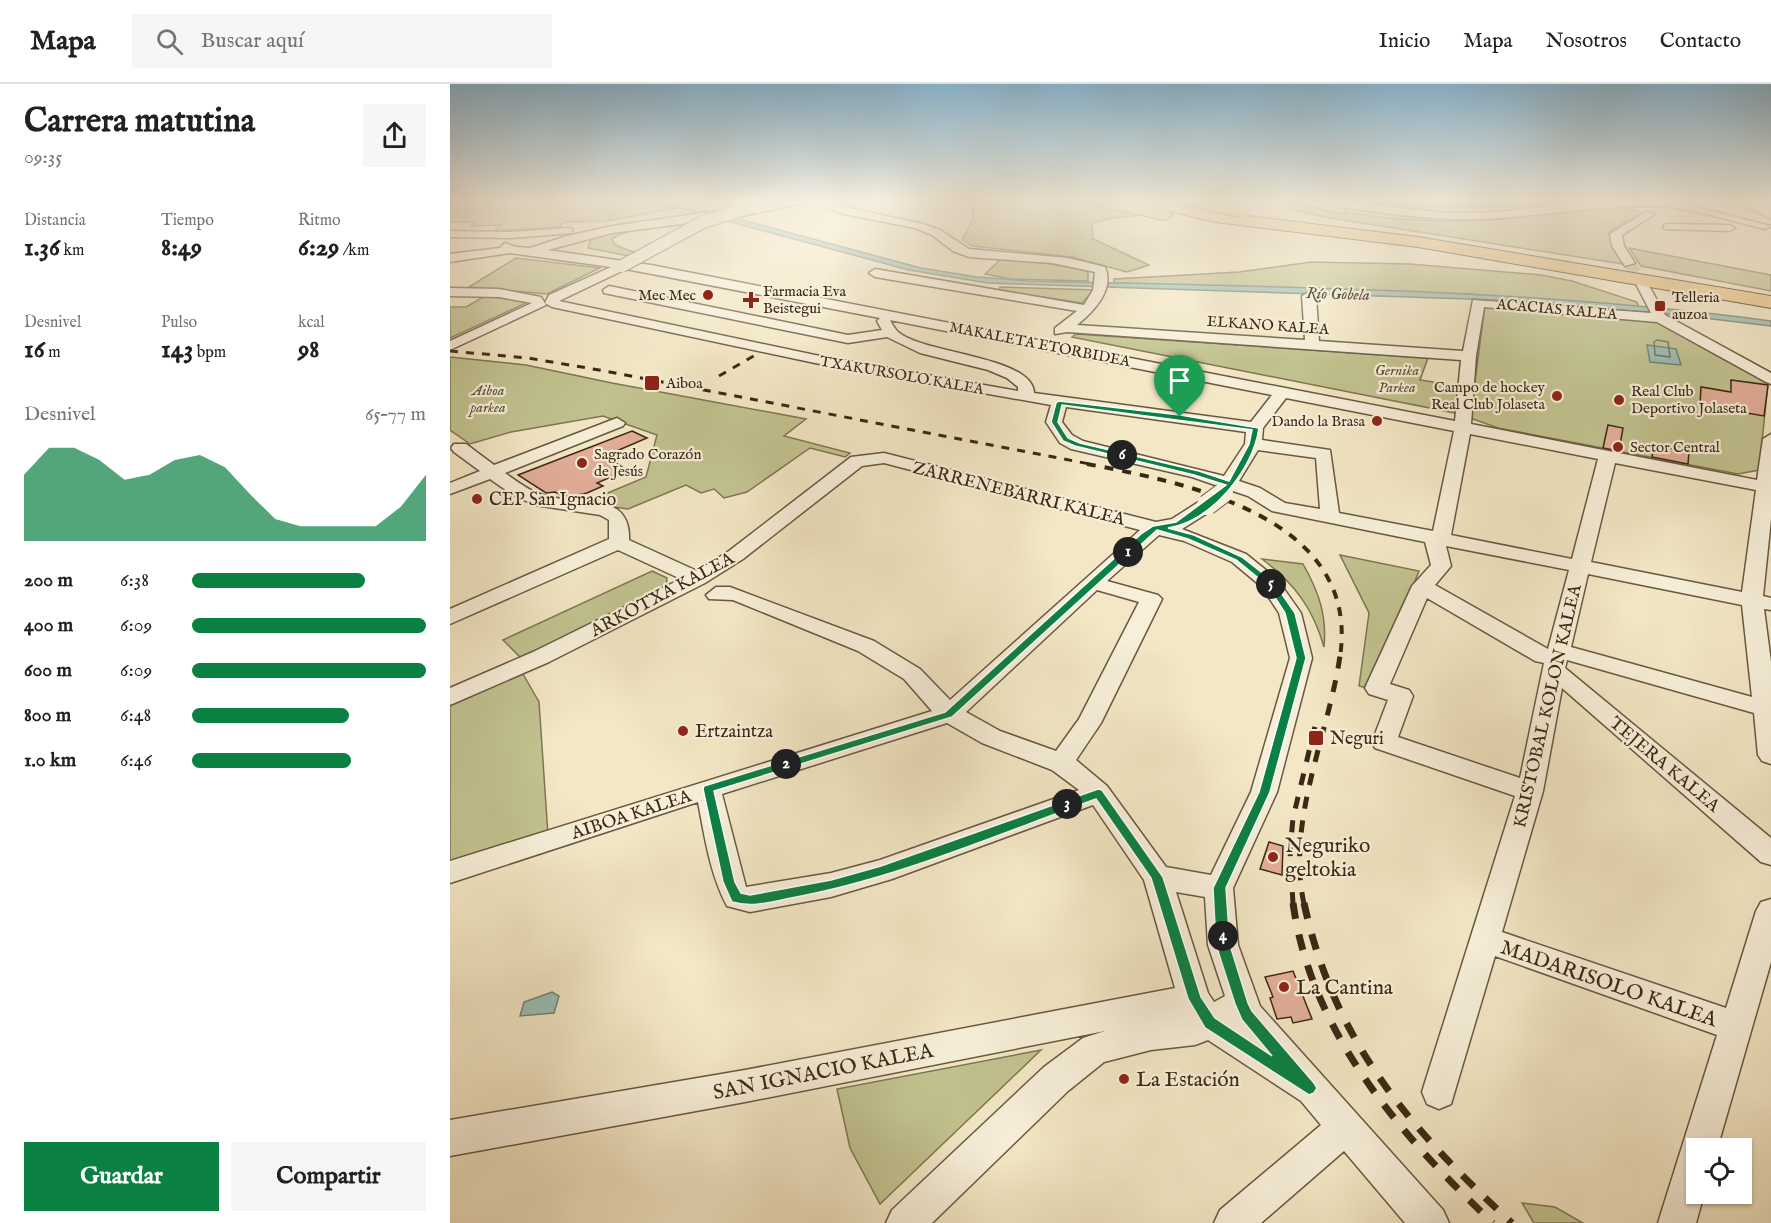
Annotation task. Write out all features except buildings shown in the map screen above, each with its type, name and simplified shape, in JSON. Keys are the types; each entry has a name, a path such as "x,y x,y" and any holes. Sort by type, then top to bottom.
{"highway":[{"path":"1495,254 1771,302"},
{"path":"1528,254 1771,296"},
{"path":"1550,254 1575,258"},
{"path":"1551,254 1667,277"}],"street":[{"path":"450,258 475,254"},
{"path":"557,254 591,258 867,310 919,348 993,366 1018,376 1026,386 1026,395"},
{"path":"578,254 591,258"},
{"path":"450,346 649,254"},
{"path":"981,254 1005,258 1064,260 1101,270 1101,285 1086,309 1042,344"},
{"path":"1624,254 1629,263"},
{"path":"875,273 1086,309"},
{"path":"1641,282 1660,317 1771,379"},
{"path":"673,328 755,289"},
{"path":"609,290 848,339 888,325"},
{"name":"TXAKURSOLO KALEA","path":"450,292 499,293 815,359 998,393 1026,395 1059,403 1254,436 1324,454 1330,516"},
{"path":"1309,296 1312,344"},
{"name":"ACACIAS KALEA","path":"1422,586 1441,566 1440,542 1463,427 1469,356 1478,303 1660,317"},
{"name":"MAKALETA ETORBIDEA","path":"888,325 903,320 915,320 1768,487"},
{"name":"ELKANO KALEA","path":"1064,328 1469,356"},
{"name":"AIBOA KALEA","path":"450,872 948,714 1156,528 1178,524 1227,489 1254,436 1279,396"},
{"path":"1059,403 1054,422 1066,439 1077,445 1197,473 1227,489 1254,492 1279,507 1330,516 1440,542 1579,565 1762,601"},
{"path":"450,489 617,423"},
{"path":"1771,439 1762,601 1771,754"},
{"path":"460,448 520,493 544,502 604,510 615,516 620,522 619,542"},
{"name":"KRISTOBAL KOLON KALEA","path":"1440,1092 1530,791 1554,660 1608,456"},
{"name":"ZARRENEBARRI KALEA","path":"857,461 885,458 1191,537 1239,558 1270,583 1290,613 1298,635 1301,658 1264,792 1220,888"},
{"name":"ARKOTXA KALEA","path":"450,697 541,657 698,579 736,555 857,461"},
{"path":"619,542 641,555 698,579"},
{"path":"450,617 619,542"},
{"path":"1061,763 1089,723 1151,599 1093,583"},
{"path":"1422,586 1378,692 1401,696 1384,742 1530,791"},
{"name":"TEJERA KALEA","path":"1422,586 1554,660 1771,854"},
{"path":"716,595 723,591 740,596 866,646 912,674 948,714 991,737 1061,763 1080,775 1098,793 1168,888 1202,1011 1195,1030 1151,1035 1095,1049 1056,1079 911,1221"},
{"path":"1554,660 1768,710"},
{"path":"708,789 729,882 737,898 750,900 831,885 882,871 1098,793"},
{"path":"1168,888 1220,888 1223,945 1241,1004 1247,1015 1430,1223"},
{"path":"1702,1138 1734,1026 1771,911"},
{"name":"MADARISOLO KALEA","path":"1484,939 1734,1026"},
{"path":"1202,1011 1222,1013 1241,1004"},
{"path":"1202,1011 1309,1088"},
{"name":"SAN IGNACIO KALEA","path":"450,1138 745,1086 1202,1011"},
{"path":"1233,1223 1322,1145 1346,1129"},
{"path":"1677,1223 1686,1191"}],"green space":[{"path":"1046,254 1126,254 1149,265 1127,272 1072,257"},
{"path":"1560,254 1618,254 1623,264"},
{"path":"1633,254 1661,254 1771,275 1771,291 1641,266"},
{"path":"516,258 600,268 547,294 469,287"},
{"path":"1000,260 1031,261 1082,269 1088,273 1088,281 1010,279 985,274"},
{"path":"1311,262 1410,264 1541,275 1572,281 1637,302 1639,308 1466,294 1114,283 1114,279 1239,272"},
{"path":"1000,287 1094,290 1082,303 999,290"},
{"path":"485,296 524,301 524,304 450,338 450,307 466,307"},
{"name":"Real Club Deportivo Jolaseta","path":"1485,306 1658,320 1764,379 1768,384 1759,470 1738,474 1498,428 1470,418"},
{"name":"Gernika Parkea","path":"1076,334 1428,358 1420,380 1458,386 1455,413 1072,337"},
{"name":"Aiboa parkea","path":"450,357 526,365 806,419 784,436 850,453 845,457 810,448 747,492 724,498 714,489 701,493 686,485 628,509 584,503 646,477 657,435 603,416 511,432 470,444 450,430"},
{"path":"1340,555 1419,571 1371,689 1359,686 1369,613"},
{"path":"1262,559 1303,564 1321,604 1324,647 1314,620 1301,597 1284,577"},
{"path":"652,571 667,578 666,586 521,658 503,640"},
{"path":"519,667 539,702 548,835 450,865 450,699"},
{"path":"1041,1050 880,1204 850,1148 837,1089"},
{"path":"1522,1203 1555,1207 1583,1223 1534,1223"}],"water":[{"name":"Río Gobela","path":"850,254 869,254 921,268 977,277 1030,281 1494,295 1679,310 1771,321 1771,326 1670,314 1499,300 988,283 909,270"},
{"path":"1647,345 1676,349 1681,365 1650,362"},
{"path":"552,992 559,996 554,1013 520,1016 524,1002"}],"tunnel":[{"path":"1629,263 1641,282"}],"railway":[{"path":"450,351 528,358 605,371 1095,465"},
{"path":"719,376 757,354"},
{"path":"1087,464 1173,483 1217,497 1260,515 1296,540 1324,571 1339,610 1340,656"},
{"path":"1304,904 1300,873 1300,842 1304,810 1340,656"},
{"path":"1293,904 1290,851 1293,818 1317,718"},
{"path":"1293,903 1303,951 1319,996 1340,1038 1365,1079 1425,1155 1493,1223"},
{"path":"1304,903 1317,953 1335,998 1356,1041 1381,1080 1409,1117 1441,1153 1512,1223"}],"place":[{"name":"Mec Mec","path":"708,295"},
{"name":"Farmacia Eva Beistegui","path":"751,300"},
{"name":"Telleria auzoa","path":"1660,306"},
{"name":"Aiboa","path":"652,383"},
{"name":"Campo de hockey Real Club Jolaseta","path":"1557,396"},
{"name":"Real Club Deportivo Jolaseta","path":"1619,400"},
{"name":"Dando la Brasa","path":"1377,421"},
{"name":"Sector Central","path":"1618,447"},
{"name":"Sagrado Corazón de Jesús","path":"582,463"},
{"name":"CEP San Ignacio","path":"477,499"},
{"name":"Ertzaintza","path":"683,731"},
{"name":"Neguri","path":"1316,738"},
{"name":"Neguriko geltokia","path":"1273,857"},
{"name":"La Cantina","path":"1284,987"},
{"name":"La Estación","path":"1124,1079"}],"route":[{"path":"1180,417 1059,403 1054,422 1066,439 1077,445 1197,473 1231,484 1223,493 1207,505 1178,524 1156,528 1191,537 1239,558 1270,583 1290,613 1298,635 1301,658 1264,792 1220,888 1223,945 1241,1004 1247,1015 1309,1088 1210,1023 1194,999 1163,903 1157,877 1125,828 1098,793 882,871 831,885 750,900 737,898 729,882 708,789 948,714 1144,536 1156,528 1178,524 1223,493 1231,484 1253,444 1256,428 1180,417"}]}
